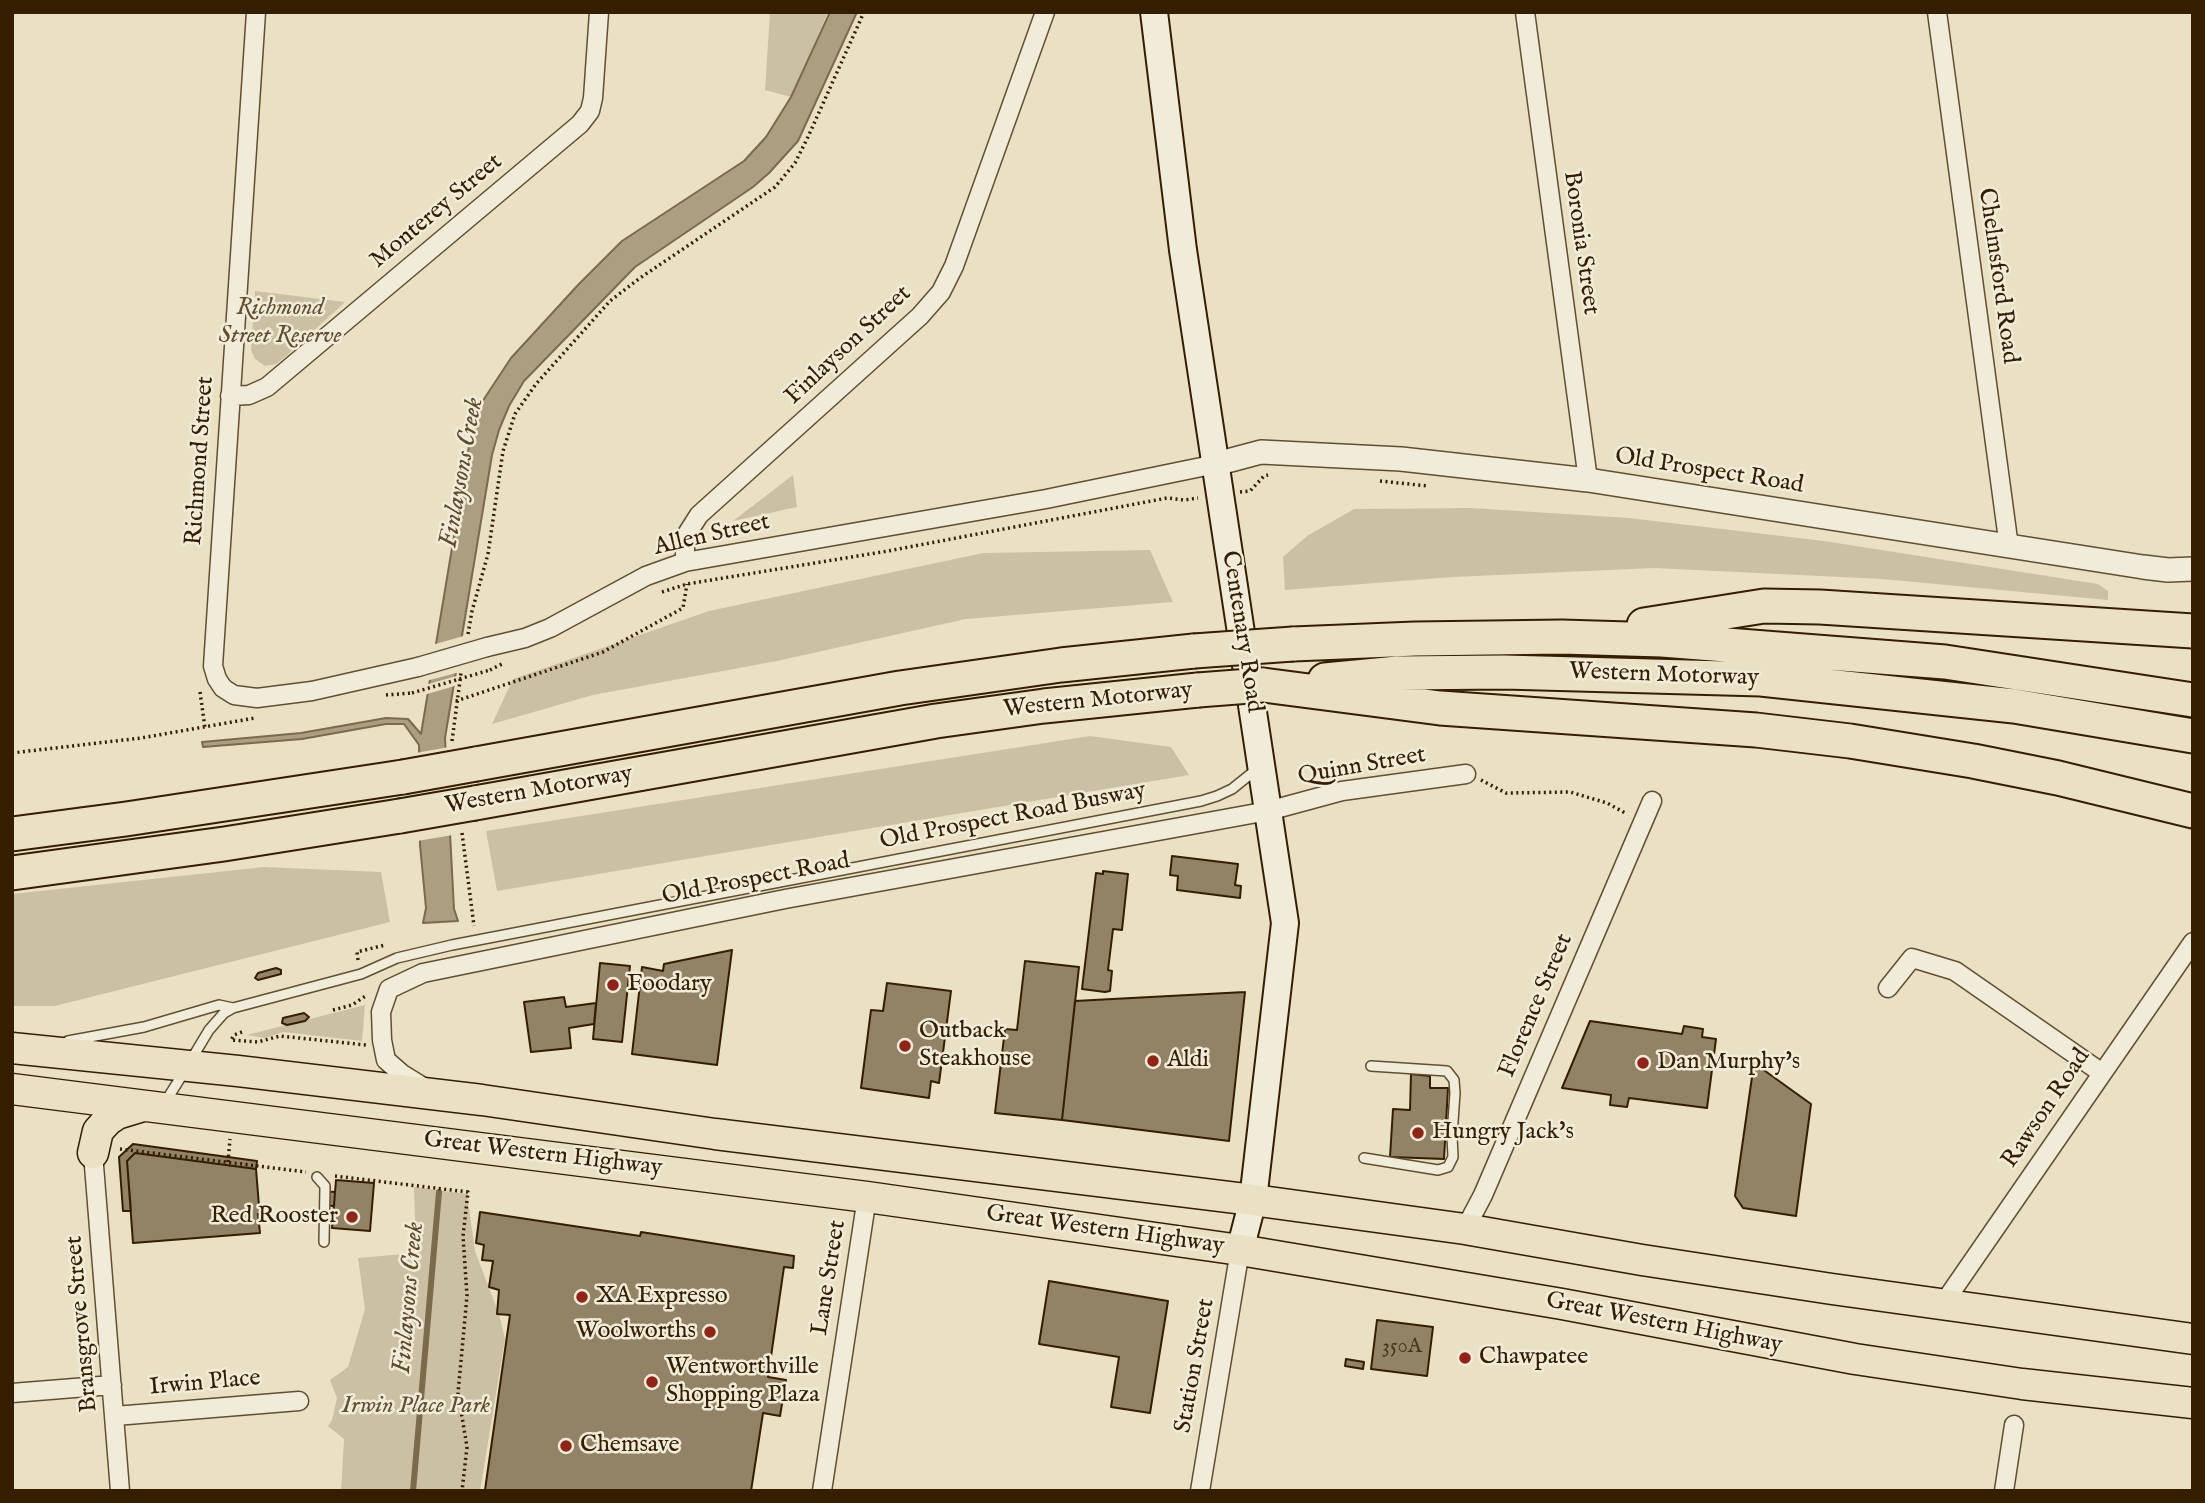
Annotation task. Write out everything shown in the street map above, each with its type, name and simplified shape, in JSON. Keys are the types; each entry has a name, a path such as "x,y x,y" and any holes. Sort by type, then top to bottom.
{"highway":[{"path":"1562,637 1764,606 1938,613 2193,631"},
{"name":"Western Motorway","path":"12,834 218,806 477,764 900,688 1061,665 1293,644 1562,637 1749,645 1945,662 2193,700"},
{"name":"Western Motorway","path":"12,873 400,816 936,721 1044,706 1198,690 1263,685 1297,686 1398,673 1504,672 1761,679 2014,706 2193,736"},
{"path":"1297,686 1440,708 1756,730 1850,741 2058,778 2193,811"},
{"name":"Great Western Highway","path":"17,1048 435,1095 715,1134 1253,1200 1465,1229 1642,1261 2193,1339"},
{"name":"Great Western Highway","path":"12,1088 867,1197 1240,1250 1562,1304 1855,1359 2022,1384 2193,1403"},
{"path":"102,1150 99,1132 108,1120 130,1109 153,1105"}],"main road":[{"name":"Centenary Road","path":"1154,12 1183,250 1285,923 1253,1200 1240,1250"}],"street":[{"name":"Richmond Street","path":"234,695 223,688 213,666 256,12"},
{"name":"Monterey Street","path":"230,396 248,395 267,387 580,124 592,104 599,12"},
{"name":"Finlayson Street","path":"685,562 685,537 699,515 920,316 941,292 954,265 1045,12"},
{"name":"Boronia Street","path":"1525,12 1588,480"},
{"name":"Chelmsford Road","path":"1937,12 2009,547"},
{"name":"Old Prospect Road","path":"1216,464 1261,452 1401,459 1588,480 2156,569 2193,569"},
{"name":"Allen Street","path":"234,695 273,697 343,685 525,638 550,628 646,576 685,562 1046,499 1216,464"},
{"name":"Quinn Street","path":"1268,811 1342,791 1466,774"},
{"name":"Florence Street","path":"1465,1229 1483,1195 1652,801"},
{"name":"Old Prospect Road","path":"435,1095 386,1060 382,1040 381,1013 389,989 423,973 786,899 1268,811"},
{"name":"Rawson Road","path":"1943,1304 2193,942"},
{"path":"1888,988 1912,958 1955,971 2102,1073"},
{"name":"Bransgrove Street","path":"102,1150 112,1385 120,1491"},
{"name":"Lane Street","path":"822,1491 867,1197"},
{"name":"Station Street","path":"1200,1491 1240,1250"},
{"path":"12,1393 112,1385"},
{"name":"Irwin Place","path":"115,1416 299,1401"},
{"path":"2004,1491 2014,1426"}],"lane":[{"name":"Old Prospect Road Busway","path":"153,1105 169,1096 209,1030 224,1013 361,974 397,958 452,945 1200,801 1232,789 1261,766"},
{"name":"Old Prospect Road Busway","path":"17,1048 95,1038 219,1005 233,1009"},
{"path":"1364,1158 1438,1171 1447,1167 1453,1157 1455,1093 1454,1080 1447,1071 1371,1066"},
{"path":"316,1175 325,1186 324,1242"}],"path":[{"path":"472,611 488,554 503,451 515,414 536,384 610,301 775,187 794,163 808,137 864,12"},
{"path":"1250,491 1264,475 1275,474"},
{"path":"1368,480 1437,486"},
{"path":"662,592 687,584 888,551 1167,498 1184,500"},
{"path":"456,701 603,652 683,608 687,584"},
{"path":"379,696 412,693 490,670 512,660"},
{"path":"200,692 205,727"},
{"path":"12,753 141,738 259,717"},
{"path":"1466,774 1506,793 1570,792 1607,803 1642,822"},
{"path":"333,1010 352,1005 367,995 367,1007"},
{"path":"242,1032 234,1035 231,1040 258,1042 280,1036 368,1045"},
{"path":"102,1150 228,1162 316,1175"},
{"path":"327,1175 468,1192 463,1236 467,1296 458,1393 467,1447 461,1491"}],"green space":[{"path":"770,12 828,12 791,97 765,90"},
{"name":"Richmond Street Reserve","path":"255,291 345,302 284,358 276,364 265,366 255,359 251,350"},
{"path":"793,475 797,507 733,521"},
{"path":"1471,508 1629,518 1824,541 2098,584 2108,591 2108,600 1882,579 1654,568 1453,577 1285,590 1283,557 1307,536 1354,509"},
{"path":"1150,550 1173,602 966,619 777,661 593,695 492,724 513,679 709,611 983,553"},
{"path":"1090,736 1171,747 1189,775 497,891 486,831"},
{"path":"264,867 381,872 390,922 55,1006 12,1006 12,894"},
{"path":"365,1005 362,1041 283,1032 265,1038 247,1035"},
{"name":"Irwin Place Park","path":"414,1187 467,1194 475,1251 499,1314 505,1339 480,1491 341,1491 344,1439 328,1426 337,1398 330,1380 348,1367 365,1309 358,1258 416,1253"}],"shaded area":[{"path":"830,12 857,12 798,141 753,187 635,267 524,381 509,406 492,455 445,738 454,909 458,921 423,923 426,908 420,845 419,745 404,724 386,724 302,739 203,747 202,742 301,733 386,718 408,719 421,734 472,428 480,405 511,358 622,241 744,161 766,137 791,97"}],"pier":[{"path":"467,635 460,672 426,681 432,645"},
{"path":"460,675 458,685 424,695 425,685"},
{"path":"449,747 453,835 417,841 416,753"}],"building":[{"path":"1172,856 1238,864 1235,885 1241,886 1240,898 1177,890 1178,876 1170,875"},
{"path":"1103,871 1128,874 1122,930 1113,929 1108,970 1112,971 1110,991 1105,992 1082,989 1096,873 1103,874"},
{"path":"732,950 717,1065 632,1054 642,967 663,971 664,964"},
{"path":"1025,961 1079,967 1062,1120 995,1113 1005,1029 1017,1030"},
{"name":"Foodary","path":"600,963 630,966 622,1042 593,1039"},
{"path":"276,968 281,970 281,974 258,980 255,978 258,973"},
{"name":"Outback Steakhouse","path":"887,983 951,991 939,1083 931,1081 929,1098 861,1088 871,1010 883,1011"},
{"name":"Aldi","path":"1245,992 1229,1141 1062,1120 1075,1001"},
{"path":"564,997 566,1007 596,1003 594,1024 569,1028 571,1048 531,1052 524,1002"},
{"path":"304,1013 309,1017 305,1021 287,1025 282,1023 283,1018"},
{"name":"Dan Murphy's","path":"1590,1021 1682,1034 1684,1026 1703,1029 1702,1037 1716,1039 1707,1108 1629,1098 1627,1107 1610,1105 1611,1095 1562,1088"},
{"path":"1754,1063 1811,1104 1796,1216 1743,1208 1735,1196"},
{"name":"Hungry Jack's","path":"1411,1074 1430,1076 1430,1088 1448,1088 1444,1159 1390,1157 1393,1109 1410,1110"},
{"path":"133,1144 257,1161 256,1169 135,1153 127,1161 131,1211 123,1211 119,1157"},
{"path":"135,1153 256,1169 259,1206 263,1206 263,1213 258,1214 260,1233 133,1243 127,1161"},
{"name":"Red Rooster","path":"336,1180 374,1183 370,1231 332,1228"},
{"path":"321,1191 335,1192 334,1206 320,1205"},
{"name":"Wentworthville Shopping Plaza","path":"480,1212 640,1236 641,1232 794,1256 793,1268 784,1267 768,1377 786,1380 780,1416 763,1413 751,1491 485,1490 510,1315 497,1314 499,1290 489,1287 493,1261 482,1260 484,1245 476,1243"},
{"path":"1049,1281 1168,1301 1150,1413 1111,1407 1119,1357 1039,1344"},
{"path":"1377,1320 1433,1327 1427,1376 1371,1369"},
{"path":"1346,1359 1364,1362 1363,1369 1345,1366"}],"waterway":[{"name":"Finlaysons Creek","path":"413,1491 439,1192"}],"place":[{"name":"Foodary","path":"613,985"},
{"name":"Outback Steakhouse","path":"905,1046"},
{"name":"Aldi","path":"1153,1061"},
{"name":"Dan Murphy's","path":"1643,1063"},
{"name":"Hungry Jack's","path":"1418,1133"},
{"name":"Red Rooster","path":"352,1217"},
{"name":"XA Expresso","path":"582,1297"},
{"name":"Woolworths","path":"710,1332"},
{"name":"Chawpatee","path":"1465,1358"},
{"name":"Wentworthville Shopping Plaza","path":"652,1382"},
{"name":"Chemsave","path":"566,1446"}]}
